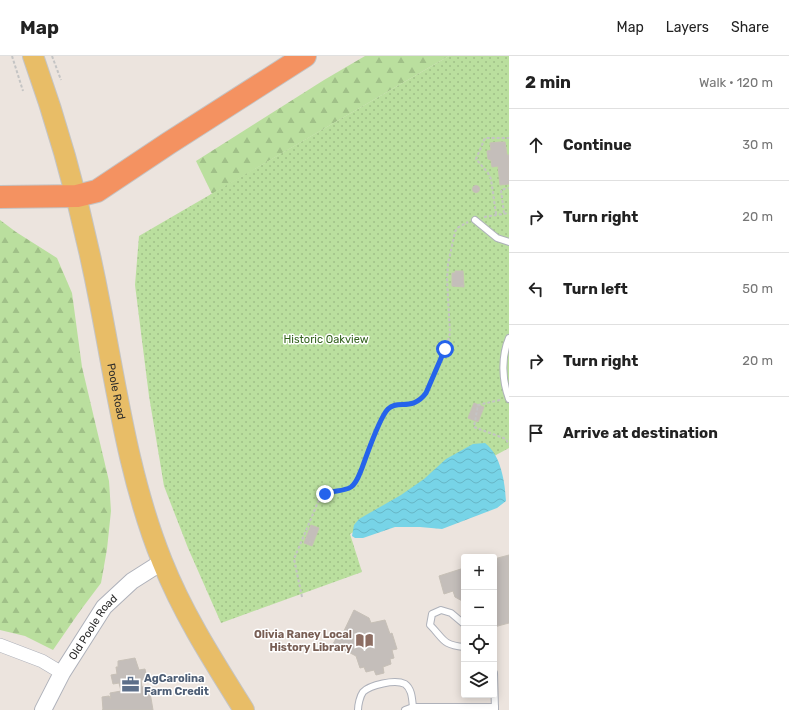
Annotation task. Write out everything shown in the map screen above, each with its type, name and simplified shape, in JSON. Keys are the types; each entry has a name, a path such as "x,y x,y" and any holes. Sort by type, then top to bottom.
{"highway":[{"path":"0,197 77,196 97,191 169,142 305,56"}],"main road":[{"name":"Poole Road","path":"33,56 52,81 61,140 77,196 92,260 127,446 145,512 162,562 190,620 244,710"}],"street":[{"name":"Old Poole Road","path":"43,710 62,673 104,607 132,582 162,562"},
{"path":"0,645 42,661 62,673"}],"lane":[{"path":"475,220 497,238 509,242"},
{"path":"509,338 503,361 504,382 509,399"},
{"path":"461,621 451,613 441,610 432,614 430,625 443,640 454,646 461,647"},
{"path":"358,710 358,704 363,693 369,688 387,682 398,682 405,684 412,693 413,707"},
{"path":"405,710 413,707 495,708 495,698"}],"path":[{"path":"12,56 24,90"},
{"path":"52,56 52,81"},
{"path":"496,214 491,179 476,159 485,138 509,138"},
{"path":"504,213 501,190 509,188"},
{"path":"302,597 294,559 318,502 325,494 329,492 348,488 354,484 360,474 379,425 387,410 394,405 414,404 419,401 426,393 448,341 450,334 447,280 448,264 453,237 457,228 475,220 496,214 509,213"},
{"path":"509,399 478,404 474,427 506,440 509,445"}],"green space":[{"path":"365,56 449,56 212,194 196,161 324,80"},
{"name":"Historic Oakview","path":"449,56 509,56 509,448 350,534 362,572 221,623 188,548 164,486 149,396 135,285 139,236"},
{"path":"0,220 57,258 72,293 82,367 109,481 111,511 107,549 101,583 53,650 25,636 0,630"}],"water":[{"path":"485,443 495,454 501,469 505,486 506,501 497,508 442,529 395,527 363,538 355,538 352,536 354,525 359,519 401,495 424,479 446,459 473,444"}],"building":[{"path":"505,142 507,155 509,155 509,184 500,185 498,166 492,167 491,160 488,159 487,151 491,150 490,143"},
{"path":"476,185 479,186 479,192 476,193 473,192 472,189 473,186"},
{"path":"455,271 463,271 464,287 452,286 452,273 455,273"},
{"path":"474,403 484,407 478,422 468,418"},
{"path":"311,525 319,528 312,546 304,543"},
{"path":"509,555 509,623 497,626 497,590 497,558"},
{"path":"461,569 461,600 455,597 453,591 444,594 439,576"},
{"name":"Olivia Raney Local History Library","path":"354,610 369,618 371,623 385,620 390,634 392,633 397,649 392,650 394,658 390,659 391,664 383,667 384,673 376,675 374,670 366,672 364,667 360,668 356,656 333,644 339,633 342,635"},
{"name":"AgCarolina Farm Credit","path":"135,658 139,670 145,669 147,679 141,680 142,687 149,686 153,710 103,710 102,697 109,696 111,699 110,693 121,691 119,683 113,684 111,675 117,674 116,667 118,667 118,661"}],"place":[{"name":"Olivia Raney Local History Library","path":"365,640"},
{"name":"AgCarolina Farm Credit","path":"131,684"}],"route":[{"path":"325,494 351,487 354,484 360,474 379,425 387,410 394,405 414,404 423,397 445,349"}]}
